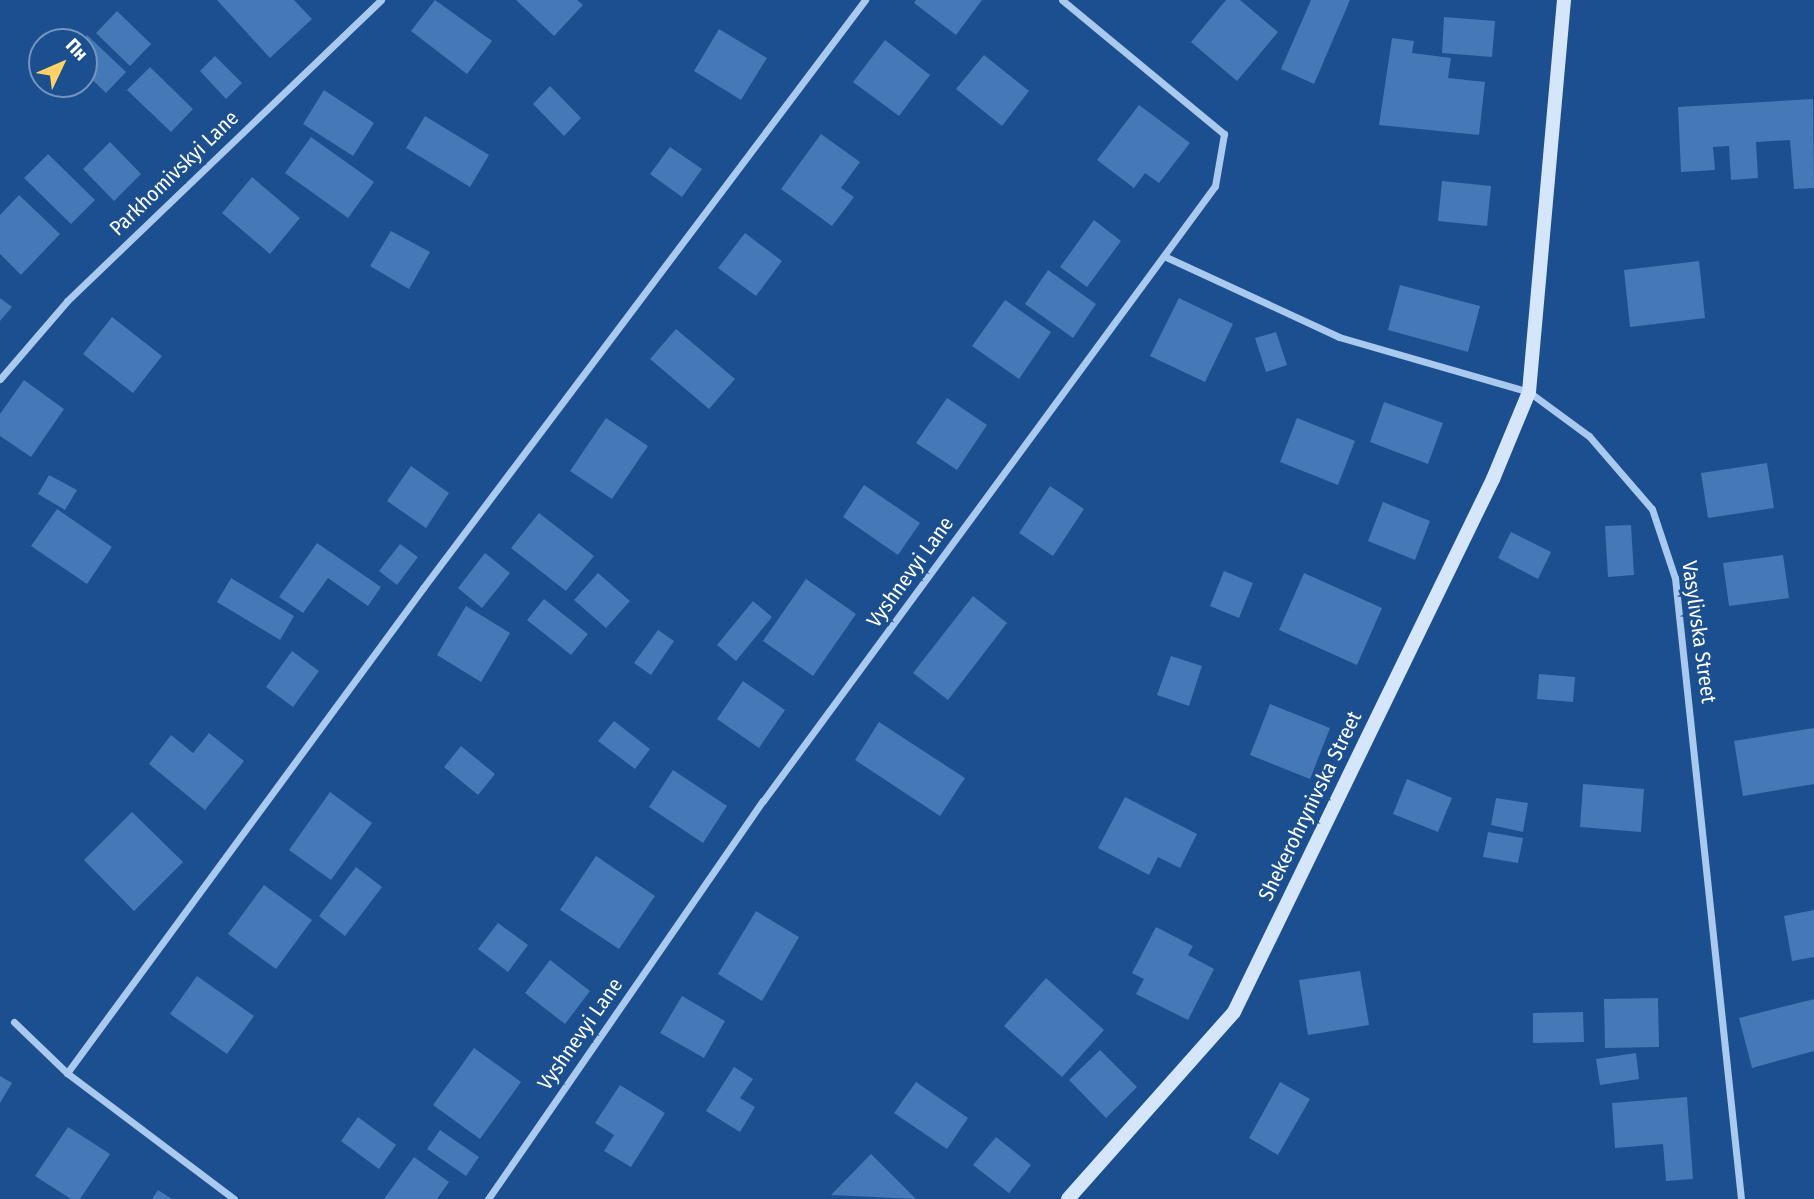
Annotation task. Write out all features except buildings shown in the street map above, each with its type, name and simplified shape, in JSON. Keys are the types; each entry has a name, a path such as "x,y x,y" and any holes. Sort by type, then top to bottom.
{"street":[{"name":"Parkhomivskyi Lane","path":"0,379 66,301 381,0"},
{"path":"67,1073 423,588 865,0"},
{"name":"Vyshnevyi Lane","path":"488,1199 763,801 1215,186 1224,134 1062,0"},
{"path":"1164,256 1339,337 1530,392 1564,0"},
{"name":"Shekerohrynivska Street","path":"1068,1199 1234,1012 1493,479 1530,392"},
{"name":"Vasylivska Street","path":"1530,392 1589,436 1652,509 1675,578 1741,1199"},
{"path":"14,1022 67,1073 234,1199"}]}
